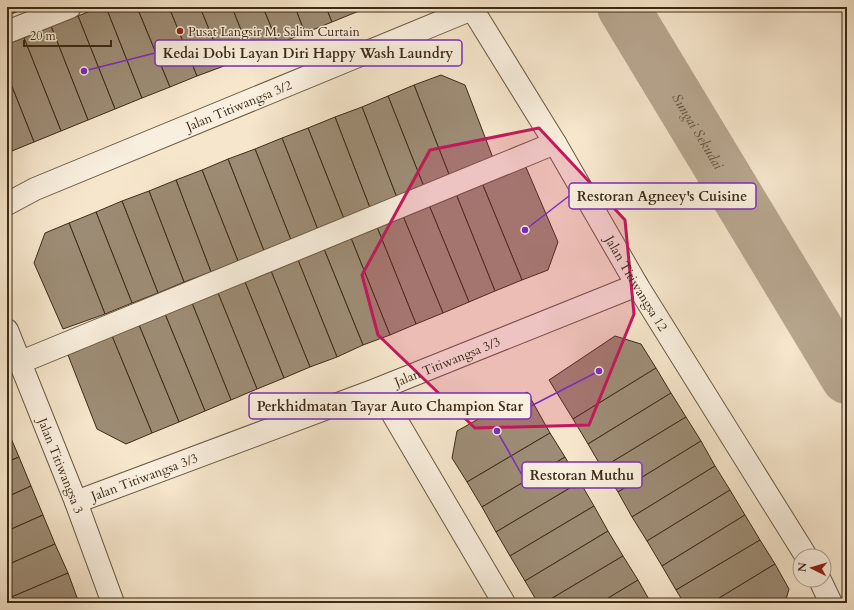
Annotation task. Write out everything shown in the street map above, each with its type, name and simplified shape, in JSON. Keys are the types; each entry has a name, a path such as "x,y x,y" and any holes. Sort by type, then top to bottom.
{"street":[{"path":"7,32 70,7"},
{"name":"Jalan Titiwangsa 12","path":"472,8 555,143 637,285 801,548"},
{"name":"Jalan Titiwangsa 3/2","path":"7,204 35,189 472,8"},
{"path":"20,362 555,143"},
{"name":"Jalan Titiwangsa 3/3","path":"76,502 378,389 637,285"},
{"name":"Jalan Titiwangsa 3","path":"7,330 76,502 113,603"},
{"path":"378,389 504,603"},
{"path":"824,588 831,603"}],"highlighted area":[{"path":"539,128 625,220 634,314 589,425 475,428 378,335 362,275 430,150"}],"building":[{"path":"7,7 11,14 7,16"},
{"path":"8,7 29,7 11,14"},
{"path":"100,7 106,7 142,98 115,109 78,16"},
{"path":"106,7 137,7 170,87 142,98"},
{"path":"137,7 169,7 197,76 170,87"},
{"path":"169,7 200,7 224,66 197,76"},
{"path":"200,7 232,7 251,55 224,66"},
{"path":"232,7 263,7 278,44 251,55"},
{"path":"263,7 295,7 305,33 278,44"},
{"path":"295,7 326,7 332,22 305,33"},
{"path":"326,7 357,7 359,11 332,22"},
{"path":"357,7 369,7 359,11"},
{"path":"78,16 115,109 88,120 51,26"},
{"path":"51,26 88,120 61,131 24,38"},
{"path":"24,38 61,131 34,142 7,74 7,44"},
{"path":"7,74 34,142 7,153"},
{"path":"441,75 465,85 493,158 450,177 414,85"},
{"path":"414,85 450,177 424,187 388,96"},
{"path":"388,96 424,187 397,198 362,107"},
{"path":"362,107 397,198 370,208 335,117"},
{"path":"335,117 370,208 344,219 308,128"},
{"path":"308,128 344,219 318,230 282,138"},
{"path":"282,138 318,230 291,240 255,149"},
{"path":"255,149 291,240 264,251 228,159"},
{"path":"228,159 264,251 238,261 202,170"},
{"path":"525,165 558,242 548,270 522,280 482,183"},
{"path":"202,170 238,261 211,272 176,180"},
{"path":"176,180 211,272 184,282 149,191"},
{"path":"482,183 522,280 495,291 456,194"},
{"path":"149,191 184,282 158,293 122,201"},
{"path":"456,194 495,291 469,302 429,205"},
{"path":"122,201 158,293 132,303 96,212"},
{"path":"429,205 469,302 443,313 403,216"},
{"path":"96,212 132,303 105,314 69,223"},
{"path":"403,216 443,313 416,324 377,227"},
{"path":"69,223 105,314 63,329 34,263 45,233"},
{"path":"377,227 416,324 390,335 351,238"},
{"path":"351,238 390,335 363,345 324,249"},
{"path":"324,249 363,345 337,357 298,260"},
{"path":"298,260 337,357 310,367 271,271"},
{"path":"271,271 310,367 284,378 245,282"},
{"path":"245,282 284,378 257,389 218,293"},
{"path":"218,293 257,389 231,400 192,303"},
{"path":"192,303 231,400 205,411 165,314"},
{"path":"165,314 205,411 179,422 139,325"},
{"path":"139,325 179,422 152,433 112,336"},
{"path":"112,336 152,433 126,444 97,429 68,355"},
{"path":"615,336 641,344 656,368 573,419 549,380"},
{"path":"656,368 671,393 588,444 573,419"},
{"path":"527,392 550,433 467,482 452,458 457,431"},
{"path":"671,393 686,417 602,468 588,444"},
{"path":"686,417 701,441 618,492 602,468"},
{"path":"7,429 19,457 7,462"},
{"path":"550,433 565,457 482,507 467,482"},
{"path":"701,441 715,466 632,517 618,492"},
{"path":"19,457 31,486 7,497 7,462"},
{"path":"565,457 580,482 496,532 482,507"},
{"path":"715,466 730,490 647,541 632,517"},
{"path":"580,482 594,506 510,556 496,532"},
{"path":"31,486 43,515 7,531 7,497"},
{"path":"730,490 745,515 662,566 647,541"},
{"path":"594,506 608,531 525,581 510,556"},
{"path":"43,515 55,544 7,565 7,531"},
{"path":"745,515 760,540 676,590 662,566"},
{"path":"608,531 623,556 544,603 538,603 525,581"},
{"path":"760,540 775,564 711,603 684,603 676,590"},
{"path":"55,544 68,573 7,599 7,565"},
{"path":"623,556 638,580 600,603 544,603"},
{"path":"775,564 789,589 785,603 711,603"},
{"path":"68,573 79,603 7,603 7,599"},
{"path":"638,580 651,603 600,603"}],"waterway":[{"name":"Sungai Sekudai","path":"623,7 847,378"}],"place":[{"name":"Pusat Langsir M. Salim Curtain","path":"180,31"},
{"name":"Kedai Dobi Layan Diri Happy Wash Laundry","path":"84,71"},
{"name":"Restoran Agneey's Cuisine","path":"525,230"},
{"name":"Perkhidmatan Tayar Auto Champion Star","path":"599,371"},
{"name":"Restoran Muthu","path":"497,431"}]}
